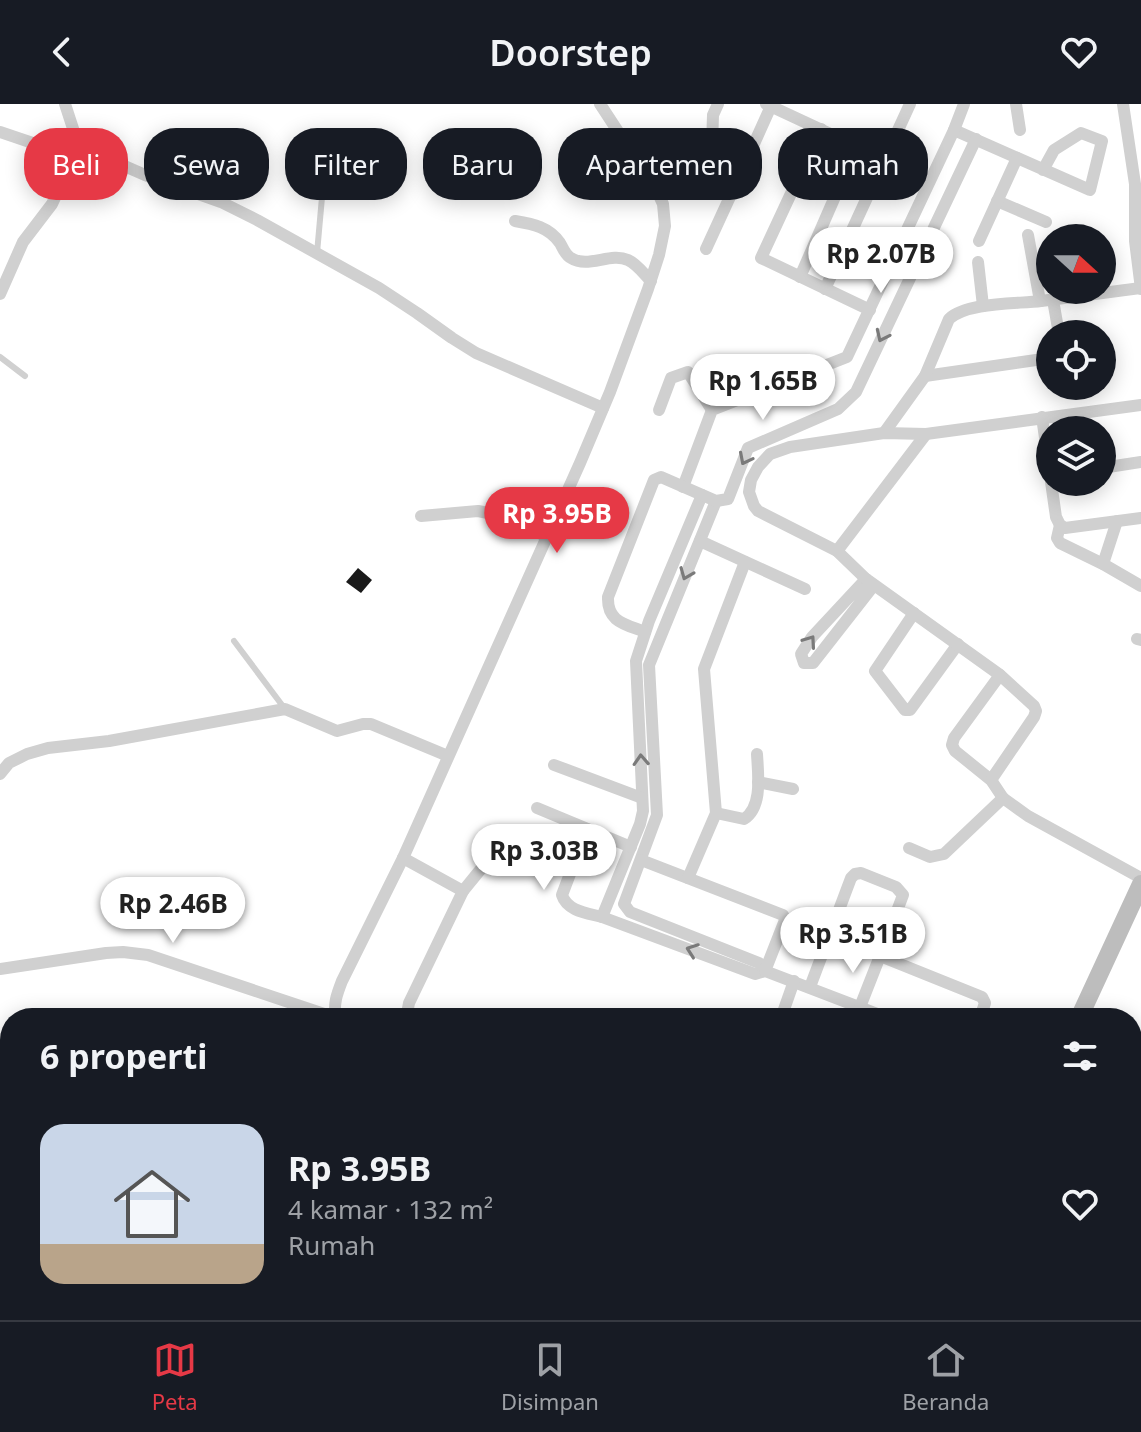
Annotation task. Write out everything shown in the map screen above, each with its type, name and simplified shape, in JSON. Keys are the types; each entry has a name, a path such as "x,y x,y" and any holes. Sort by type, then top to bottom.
{"street":[{"path":"65,104 71,128"},
{"path":"334,1008 342,981 403,858 603,408 651,281 665,226 663,204 600,104"},
{"path":"713,128 713,115 718,104"},
{"path":"892,104 908,108 899,128"},
{"path":"683,487 712,410 847,357 964,104"},
{"path":"1016,104 1020,130"},
{"path":"1116,290 1141,288 1134,130 1123,104"},
{"path":"759,128 768,105 819,128"},
{"path":"954,130 1043,170 1090,190 1102,141 1081,133 1054,150 1043,170"},
{"path":"0,132 24,139"},
{"path":"664,627 614,619 608,608 608,597 654,480 661,477 716,501 728,499 748,448 838,409 856,392 976,139"},
{"path":"979,241 1017,158"},
{"path":"128,168 221,202 379,288 476,353 603,408"},
{"path":"0,294 23,242 54,200"},
{"path":"706,249 729,200"},
{"path":"788,200 761,258 870,310"},
{"path":"800,277 834,200"},
{"path":"825,289 865,200"},
{"path":"997,201 1046,222"},
{"path":"919,205 940,214"},
{"path":"515,221 538,225 551,233 574,260 582,262 618,257 636,265 651,281"},
{"path":"1028,235 1036,264"},
{"path":"978,262 983,306"},
{"path":"884,433 925,376 949,319 956,313 983,306 1036,301"},
{"path":"847,357 868,366"},
{"path":"925,376 1036,360"},
{"path":"659,410 671,378 688,372 712,410"},
{"path":"1050,416 1141,405"},
{"path":"991,780 1034,717 1034,706 1000,675 870,582 837,551 758,511 749,492 758,467 770,454 790,447 884,433 926,434 1036,418"},
{"path":"837,551 926,434"},
{"path":"1116,466 1141,462"},
{"path":"702,495 647,626 636,661 646,827 641,860 624,904 627,910 759,963 765,971 860,1007 903,895 896,887 861,873 851,878 810,987"},
{"path":"1053,496 1056,517 1065,528 1141,518"},
{"path":"602,917 631,847 657,815 649,665 716,501"},
{"path":"421,516 478,511 546,536"},
{"path":"1103,564 1117,521"},
{"path":"1060,525 1057,538 1060,543 1141,586"},
{"path":"700,541 805,589"},
{"path":"688,878 716,813 704,669 745,562"},
{"path":"870,582 839,631 813,663 804,663 801,654 804,649 827,621 870,582"},
{"path":"914,613 875,671 905,710 910,710 958,644"},
{"path":"827,621 839,631"},
{"path":"1000,675 954,738 952,745 955,751 991,780 1003,798 1057,834 1141,881 1084,1008"},
{"path":"0,774 9,763 48,748 109,741 285,709 337,731 371,724 448,756"},
{"path":"716,813 744,819 750,815 754,809 758,782 757,754"},
{"path":"554,765 642,798"},
{"path":"758,782 793,789"},
{"path":"909,848 930,857 944,854 1003,798"},
{"path":"537,808 631,847"},
{"path":"587,829 562,895 571,908 755,974 765,971"},
{"path":"403,858 463,891"},
{"path":"641,860 783,915 785,920 765,971"},
{"path":"408,1008 463,891 485,864"},
{"path":"1,971 106,953 148,955 295,1008"},
{"path":"880,956 982,997 983,1008"},
{"path":"785,1008 794,981"}],"lane":[{"path":"317,253 322,200"},
{"path":"0,357 25,376"},
{"path":"234,641 285,709"}],"building":[{"path":"358,568 372,580 361,593 346,582"}]}
